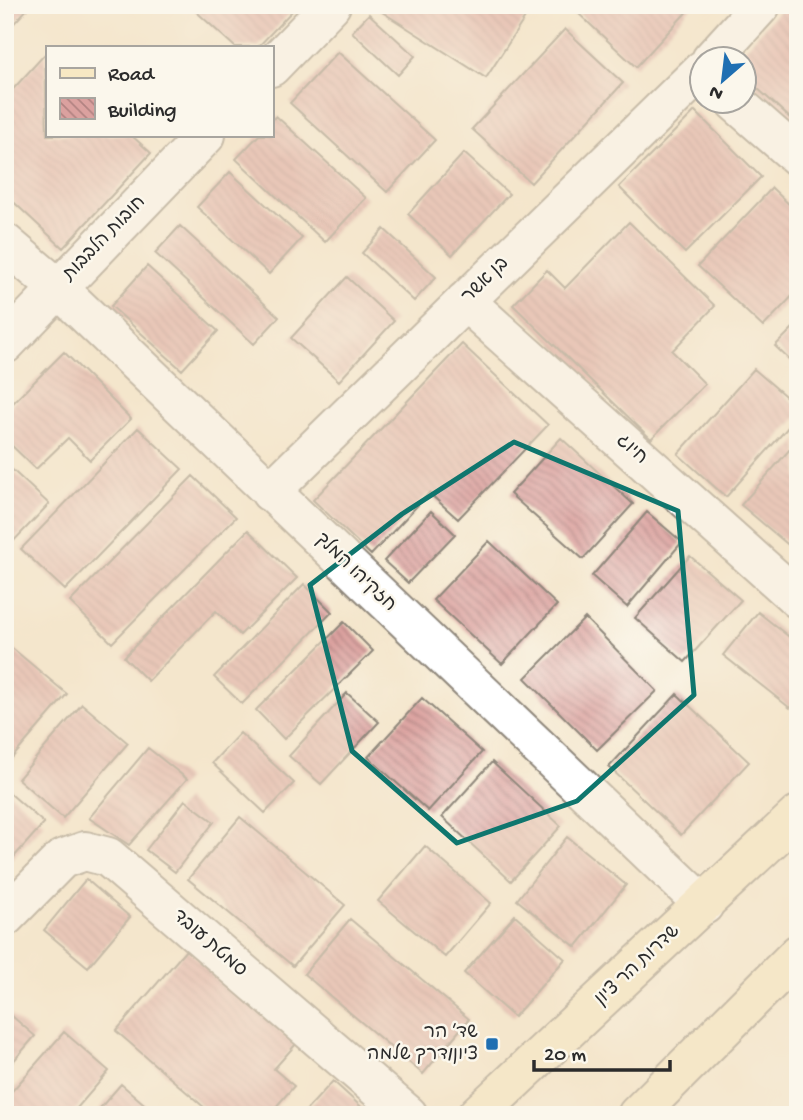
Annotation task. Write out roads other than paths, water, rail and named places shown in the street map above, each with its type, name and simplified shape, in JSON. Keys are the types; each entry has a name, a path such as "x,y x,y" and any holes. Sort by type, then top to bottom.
{"street":[{"path":"273,65 331,5"},
{"path":"724,46 761,5"},
{"name":"בן אשר","path":"270,492 688,84"},
{"path":"752,116 798,157"},
{"name":"חובות הלבבות","path":"5,344 205,136"},
{"name":"חזקיהו המלך","path":"5,243 58,288 704,905"},
{"name":"חיוג","path":"465,301 798,599"},
{"name":"שדרות הר ציון","path":"477,1115 798,815"},
{"name":"סמטת עובד","path":"5,917 62,859 85,851 108,857 408,1115"},
{"path":"637,1115 792,969"}],"place":[{"name":"שד׳ הר ציון/דרך שלמה","path":"492,1044"}]}
